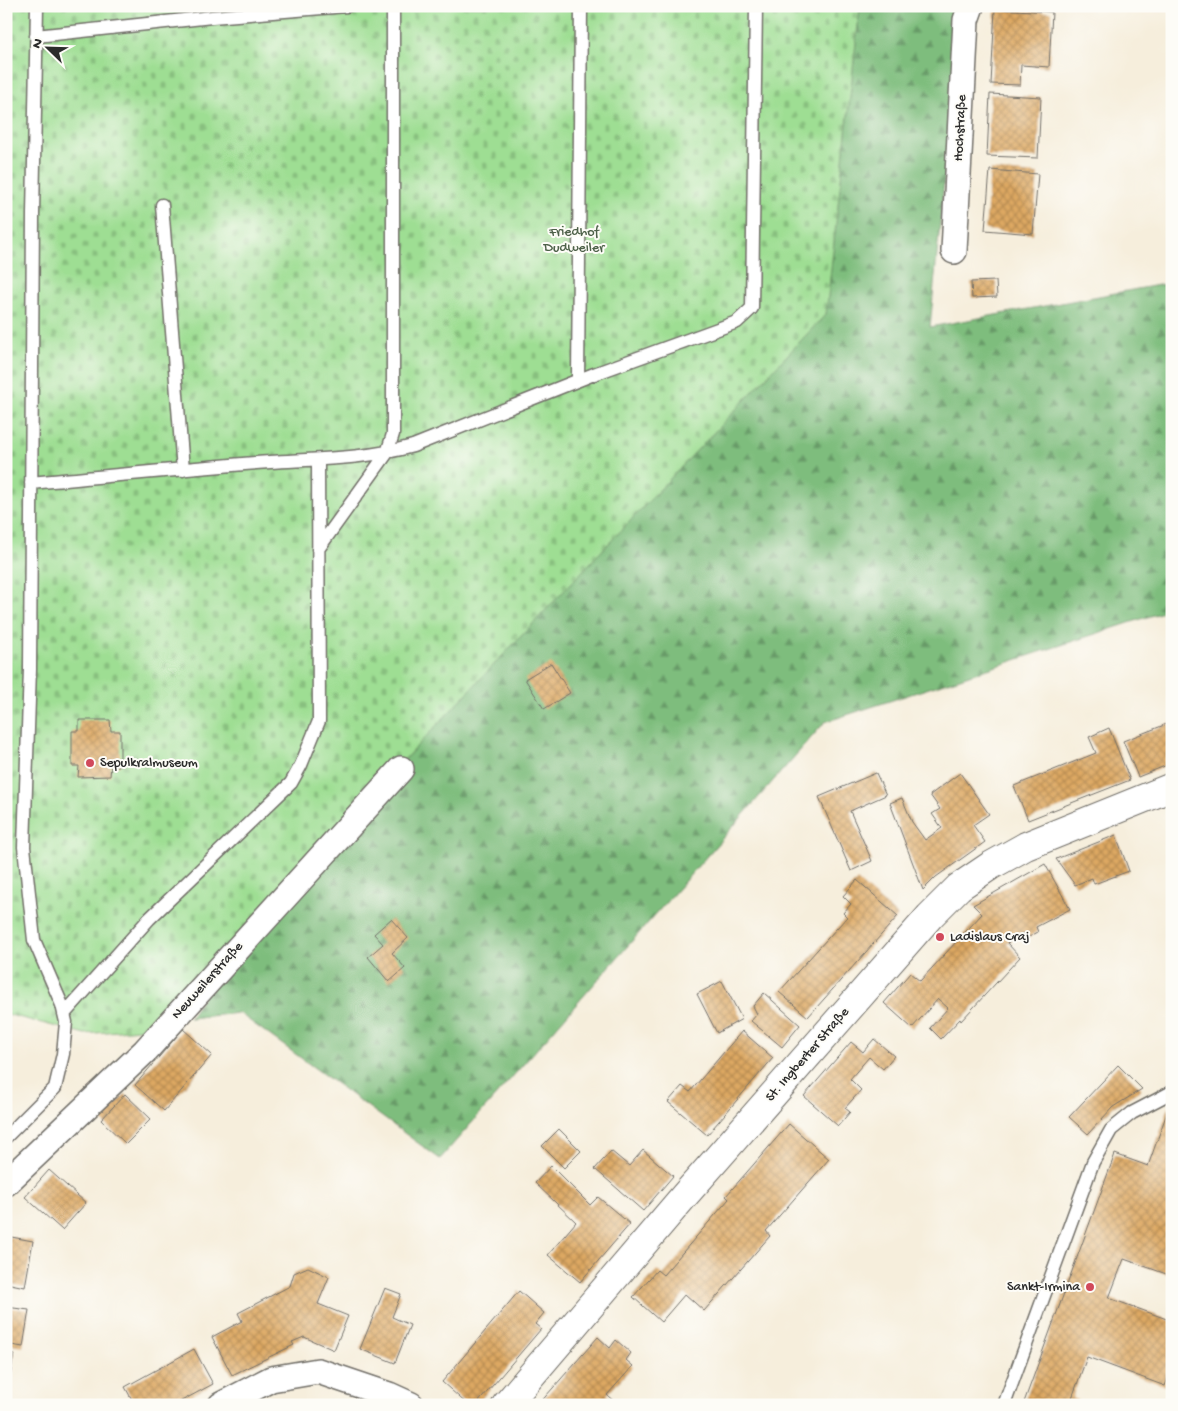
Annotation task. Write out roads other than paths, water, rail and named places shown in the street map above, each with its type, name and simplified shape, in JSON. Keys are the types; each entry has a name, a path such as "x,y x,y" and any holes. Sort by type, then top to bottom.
{"main road":[{"name":"St. Ingberter Straße","path":"506,1405 685,1194 930,916 959,888 990,866 1026,846 1172,788"}],"street":[{"name":"Hochstraße","path":"954,251 966,20 971,6"},
{"name":"Neuweilerstraße","path":"6,1182 145,1051 401,769"},
{"path":"221,1405 271,1379 318,1371 389,1395 411,1405"}],"lane":[{"path":"6,1137 55,1088 63,1054 66,1022 65,1013 34,940 24,847 30,669 37,6"},
{"path":"36,36 212,17 347,6"},
{"path":"318,549 387,453 393,434 393,6"},
{"path":"578,380 581,6"},
{"path":"31,483 272,462 318,461 387,453 413,446 578,380 737,322 752,308 756,6"},
{"path":"162,205 182,470"},
{"path":"65,1013 149,919 292,783 301,765 318,721 318,461"},
{"path":"1004,1405 1093,1162 1111,1130 1132,1113 1172,1092"}],"place":[{"name":"Sepulkralmuseum","path":"90,763"},
{"name":"Ladislaus Craj","path":"940,937"},
{"name":"Sankt-Irmina","path":"1090,1287"}],"park label":[{"name":"Friedhof Dudweiler","path":"574,240"}]}
